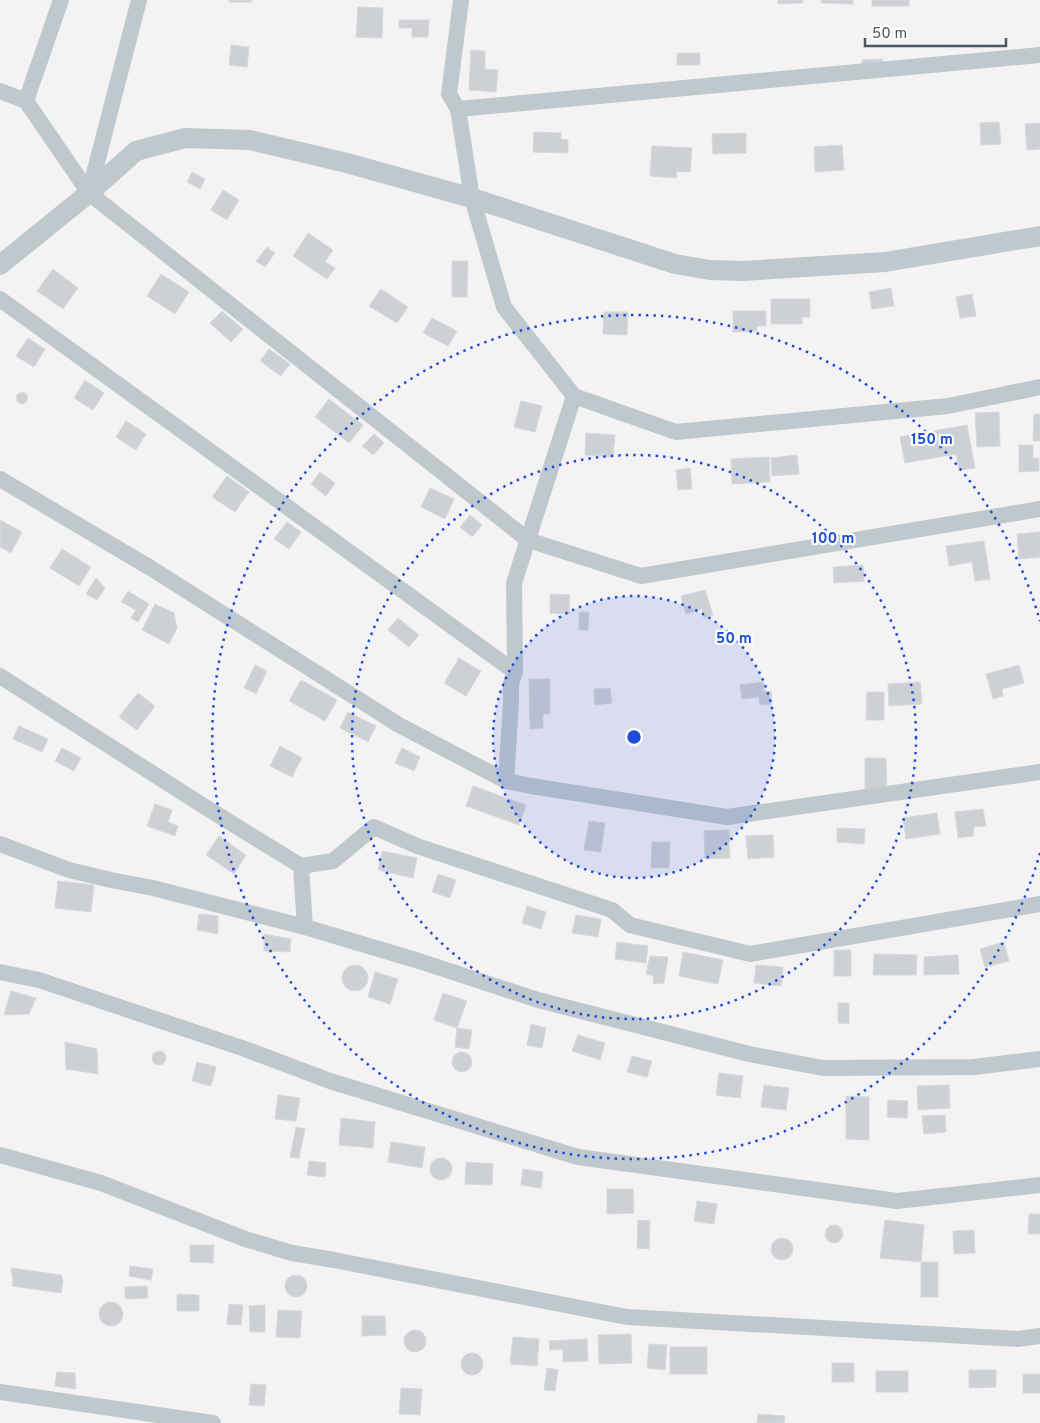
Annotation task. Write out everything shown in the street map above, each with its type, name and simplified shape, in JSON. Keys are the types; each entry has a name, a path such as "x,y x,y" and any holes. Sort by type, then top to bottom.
{"street":[{"path":"26,101 61,0"},
{"path":"89,193 139,0"},
{"path":"461,0 449,94 458,109 472,198 504,307 574,396 676,432 948,406 1040,387"},
{"path":"458,109 1040,55"},
{"path":"0,91 26,101 89,193 528,540 641,576 1040,509"},
{"path":"0,266 89,193 136,151 185,138 250,140 347,164 472,198 675,264 710,270 743,271 885,262 1040,236"},
{"path":"0,300 515,672"},
{"path":"506,781 511,683 515,672 514,583 574,396"},
{"path":"0,479 149,567 399,725 506,781 727,817 1040,772"},
{"path":"0,676 301,866 333,861 374,827 417,846 612,910 630,925 750,954 1040,904"},
{"path":"0,844 69,870 153,888 305,927 419,961 538,1000 749,1054 823,1068 974,1067 1040,1059"},
{"path":"301,866 305,927"},
{"path":"0,972 39,980 245,1049 330,1081 578,1157 897,1201 1040,1185"},
{"path":"0,1154 101,1182 245,1239 292,1253 627,1317 1018,1339 1040,1336"},
{"path":"0,1392 213,1423"}],"building":[{"path":"229,0 252,0 252,2 229,2"},
{"path":"778,0 803,0 803,3 778,4"},
{"path":"821,0 853,0 853,4 821,3"},
{"path":"872,0 909,0 909,6 872,6"},
{"path":"358,7 383,8 382,38 356,37"},
{"path":"399,20 429,20 428,37 412,37 412,28 399,28"},
{"path":"231,45 249,47 247,67 229,65"},
{"path":"471,50 485,51 485,69 498,70 496,92 469,90"},
{"path":"677,53 700,53 700,65 677,65"},
{"path":"883,59 883,76 861,77 862,60"},
{"path":"999,122 1001,144 981,145 980,123"},
{"path":"1040,123 1040,149 1027,150 1025,124"},
{"path":"534,132 561,133 561,139 568,140 568,153 533,152"},
{"path":"746,133 746,153 713,154 712,134"},
{"path":"842,145 844,170 815,172 814,147"},
{"path":"652,146 692,148 690,172 677,171 676,178 650,176"},
{"path":"192,172 205,179 200,189 187,182"},
{"path":"223,190 239,200 227,220 211,210"},
{"path":"308,233 333,250 325,262 335,268 327,279 293,256"},
{"path":"267,247 275,253 265,267 256,261"},
{"path":"452,261 468,261 467,297 452,297"},
{"path":"53,269 78,288 63,309 37,291"},
{"path":"161,274 189,292 175,314 147,296"},
{"path":"891,288 894,306 872,309 869,292"},
{"path":"381,289 408,307 397,323 369,306"},
{"path":"972,294 976,316 960,318 956,297"},
{"path":"771,299 810,299 810,317 802,317 802,324 771,324"},
{"path":"222,311 243,329 231,342 210,323"},
{"path":"733,311 766,311 766,326 757,326 757,331 733,332"},
{"path":"604,312 628,312 627,335 603,334"},
{"path":"432,318 457,331 448,346 423,333"},
{"path":"28,338 45,349 34,367 16,356"},
{"path":"269,349 290,364 281,376 260,361"},
{"path":"85,380 104,393 93,410 74,398"},
{"path":"20,393 24,393 27,398 26,402 20,403 17,400 17,396"},
{"path":"329,399 363,425 349,443 315,417"},
{"path":"521,401 542,406 535,432 514,427"},
{"path":"999,412 1000,446 977,447 975,413"},
{"path":"1034,414 1040,414 1040,441 1033,441"},
{"path":"126,421 146,434 136,450 116,437"},
{"path":"967,425 975,468 959,470 956,454 905,463 900,437"},
{"path":"586,433 615,435 613,457 585,455"},
{"path":"374,434 384,443 373,455 362,446"},
{"path":"1019,445 1033,445 1033,458 1039,458 1039,471 1019,472"},
{"path":"797,455 799,474 772,476 771,458"},
{"path":"769,457 770,482 732,484 731,459"},
{"path":"690,468 692,489 678,490 676,470"},
{"path":"320,472 335,483 326,496 311,484"},
{"path":"227,476 249,492 235,512 212,497"},
{"path":"430,488 454,499 445,519 421,507"},
{"path":"470,515 482,525 472,537 460,527"},
{"path":"0,520 22,532 11,553 0,547"},
{"path":"287,522 301,532 289,549 274,539"},
{"path":"1040,532 1040,557 1019,559 1017,534"},
{"path":"984,541 990,579 975,581 972,562 949,566 946,546"},
{"path":"62,549 91,567 79,586 50,568"},
{"path":"863,565 864,581 834,583 833,567"},
{"path":"96,578 105,588 97,600 86,594"},
{"path":"705,590 713,615 704,618 702,609 686,614 681,596"},
{"path":"128,591 149,604 138,622 131,618 136,610 121,602"},
{"path":"550,594 570,595 569,614 550,613"},
{"path":"155,604 174,613 177,628 169,644 142,630"},
{"path":"579,612 589,612 588,630 579,630"},
{"path":"398,618 419,635 409,647 388,630"},
{"path":"459,658 481,671 466,696 444,683"},
{"path":"255,665 267,671 256,694 244,688"},
{"path":"1019,665 1024,683 1002,689 1003,696 993,699 986,674"},
{"path":"529,679 550,679 550,714 543,714 543,728 530,729"},
{"path":"301,680 337,700 325,721 289,701"},
{"path":"763,682 764,692 771,691 772,704 760,705 759,697 742,699 740,685"},
{"path":"920,682 922,704 889,706 888,684"},
{"path":"610,688 612,703 595,705 594,689"},
{"path":"867,692 884,692 884,720 866,720"},
{"path":"138,693 155,706 137,730 119,717"},
{"path":"348,712 376,726 368,742 340,728"},
{"path":"19,726 48,739 42,752 13,739"},
{"path":"280,746 302,758 292,777 270,766"},
{"path":"62,748 81,758 74,771 55,761"},
{"path":"402,748 420,757 414,771 395,763"},
{"path":"865,758 886,758 887,789 865,789"},
{"path":"473,786 526,805 519,825 466,806"},
{"path":"155,804 172,810 168,822 178,826 175,836 147,826"},
{"path":"983,809 986,826 974,827 973,836 958,838 955,812"},
{"path":"937,813 940,834 906,839 903,818"},
{"path":"589,821 605,823 601,852 584,850"},
{"path":"837,828 865,829 864,844 837,842"},
{"path":"729,830 730,858 705,859 704,831"},
{"path":"773,835 774,857 748,859 746,836"},
{"path":"219,836 246,855 234,874 206,855"},
{"path":"652,842 670,842 669,868 651,868"},
{"path":"382,851 417,858 413,878 378,870"},
{"path":"438,874 456,880 450,898 432,892"},
{"path":"58,881 94,885 91,912 55,908"},
{"path":"527,906 546,912 541,929 522,923"},
{"path":"199,914 218,916 218,934 197,930"},
{"path":"576,915 601,919 598,937 572,933"},
{"path":"264,934 291,939 290,952 264,951"},
{"path":"617,942 648,946 646,963 615,959"},
{"path":"1004,942 1009,961 985,967 980,949"},
{"path":"834,950 851,950 851,976 834,976"},
{"path":"683,952 723,960 718,984 679,976"},
{"path":"874,954 917,955 916,975 873,975"},
{"path":"958,955 959,974 924,975 924,957"},
{"path":"650,956 668,957 664,983 653,984 654,976 646,974"},
{"path":"355,965 364,969 368,978 364,987 355,991 346,987 342,978 346,969"},
{"path":"756,965 783,967 781,986 754,983"},
{"path":"375,972 398,979 390,1004 368,997"},
{"path":"11,991 36,998 29,1014 4,1015"},
{"path":"443,993 467,1001 457,1028 434,1020"},
{"path":"838,1003 849,1003 849,1024 838,1023"},
{"path":"531,1024 546,1028 542,1048 527,1045"},
{"path":"457,1028 472,1030 469,1049 455,1047"},
{"path":"578,1035 605,1043 600,1060 572,1051"},
{"path":"65,1042 97,1049 98,1074 66,1069"},
{"path":"156,1051 162,1051 166,1058 162,1065 156,1065 152,1061 152,1055"},
{"path":"462,1052 469,1055 472,1062 469,1069 462,1072 455,1069 452,1062 455,1055"},
{"path":"632,1056 652,1061 647,1077 627,1072"},
{"path":"197,1062 216,1067 211,1086 192,1081"},
{"path":"719,1073 743,1076 740,1098 716,1095"},
{"path":"764,1085 789,1088 786,1110 761,1107"},
{"path":"949,1085 950,1108 918,1110 917,1086"},
{"path":"278,1095 300,1098 296,1121 275,1119"},
{"path":"846,1096 869,1097 869,1140 846,1139"},
{"path":"888,1100 908,1101 907,1118 887,1117"},
{"path":"945,1115 946,1132 924,1134 922,1116"},
{"path":"341,1118 375,1122 373,1148 339,1145"},
{"path":"296,1127 305,1129 299,1158 290,1157"},
{"path":"391,1142 425,1147 422,1168 388,1162"},
{"path":"441,1158 449,1161 452,1169 449,1177 441,1180 433,1177 430,1169 433,1161"},
{"path":"309,1161 326,1163 325,1177 307,1175"},
{"path":"466,1162 493,1164 492,1185 465,1184"},
{"path":"523,1169 543,1172 541,1188 521,1185"},
{"path":"607,1189 633,1189 634,1213 607,1214"},
{"path":"697,1201 717,1204 714,1224 694,1221"},
{"path":"1029,1214 1040,1214 1040,1234 1028,1234"},
{"path":"638,1220 650,1221 649,1249 637,1248"},
{"path":"885,1220 924,1225 921,1262 880,1258"},
{"path":"834,1225 842,1230 843,1234 838,1242 834,1243 826,1238 825,1234 830,1226"},
{"path":"974,1230 975,1253 954,1254 953,1231"},
{"path":"782,1238 790,1241 793,1249 790,1257 782,1260 774,1257 771,1249 774,1241"},
{"path":"190,1245 214,1245 213,1263 190,1262"},
{"path":"921,1262 938,1262 938,1297 921,1297"},
{"path":"130,1266 153,1269 151,1280 129,1276"},
{"path":"11,1268 61,1275 63,1281 61,1293 12,1286"},
{"path":"296,1275 304,1278 307,1286 304,1294 296,1297 288,1294 285,1286 288,1278"},
{"path":"147,1286 148,1298 125,1299 125,1287"},
{"path":"177,1294 199,1295 199,1311 177,1311"},
{"path":"111,1302 116,1303 122,1309 122,1319 116,1325 111,1326 106,1325 100,1319 99,1314 100,1309 106,1303"},
{"path":"229,1304 243,1305 241,1325 227,1324"},
{"path":"265,1305 265,1332 250,1332 249,1306"},
{"path":"278,1310 302,1311 300,1338 276,1337"},
{"path":"362,1316 385,1316 386,1335 362,1336"},
{"path":"411,1330 419,1330 426,1337 426,1345 419,1352 411,1352 404,1345 404,1337"},
{"path":"631,1334 632,1363 599,1364 598,1335"},
{"path":"513,1337 539,1339 537,1366 510,1364"},
{"path":"587,1339 588,1361 563,1362 563,1349 550,1350 549,1341"},
{"path":"649,1344 667,1345 665,1370 647,1368"},
{"path":"670,1347 707,1347 707,1374 670,1374"},
{"path":"472,1353 480,1356 483,1364 480,1372 472,1375 464,1372 461,1364 464,1356"},
{"path":"832,1363 854,1363 854,1382 832,1382"},
{"path":"547,1368 558,1370 555,1391 544,1390"},
{"path":"969,1370 996,1370 996,1387 969,1388"},
{"path":"876,1371 908,1371 908,1392 876,1392"},
{"path":"57,1372 75,1373 76,1389 55,1386"},
{"path":"1023,1374 1040,1374 1040,1393 1023,1393"},
{"path":"251,1384 266,1385 264,1406 249,1405"},
{"path":"401,1388 422,1389 420,1415 399,1414"},
{"path":"758,1414 785,1416 784,1423 757,1423"}]}
